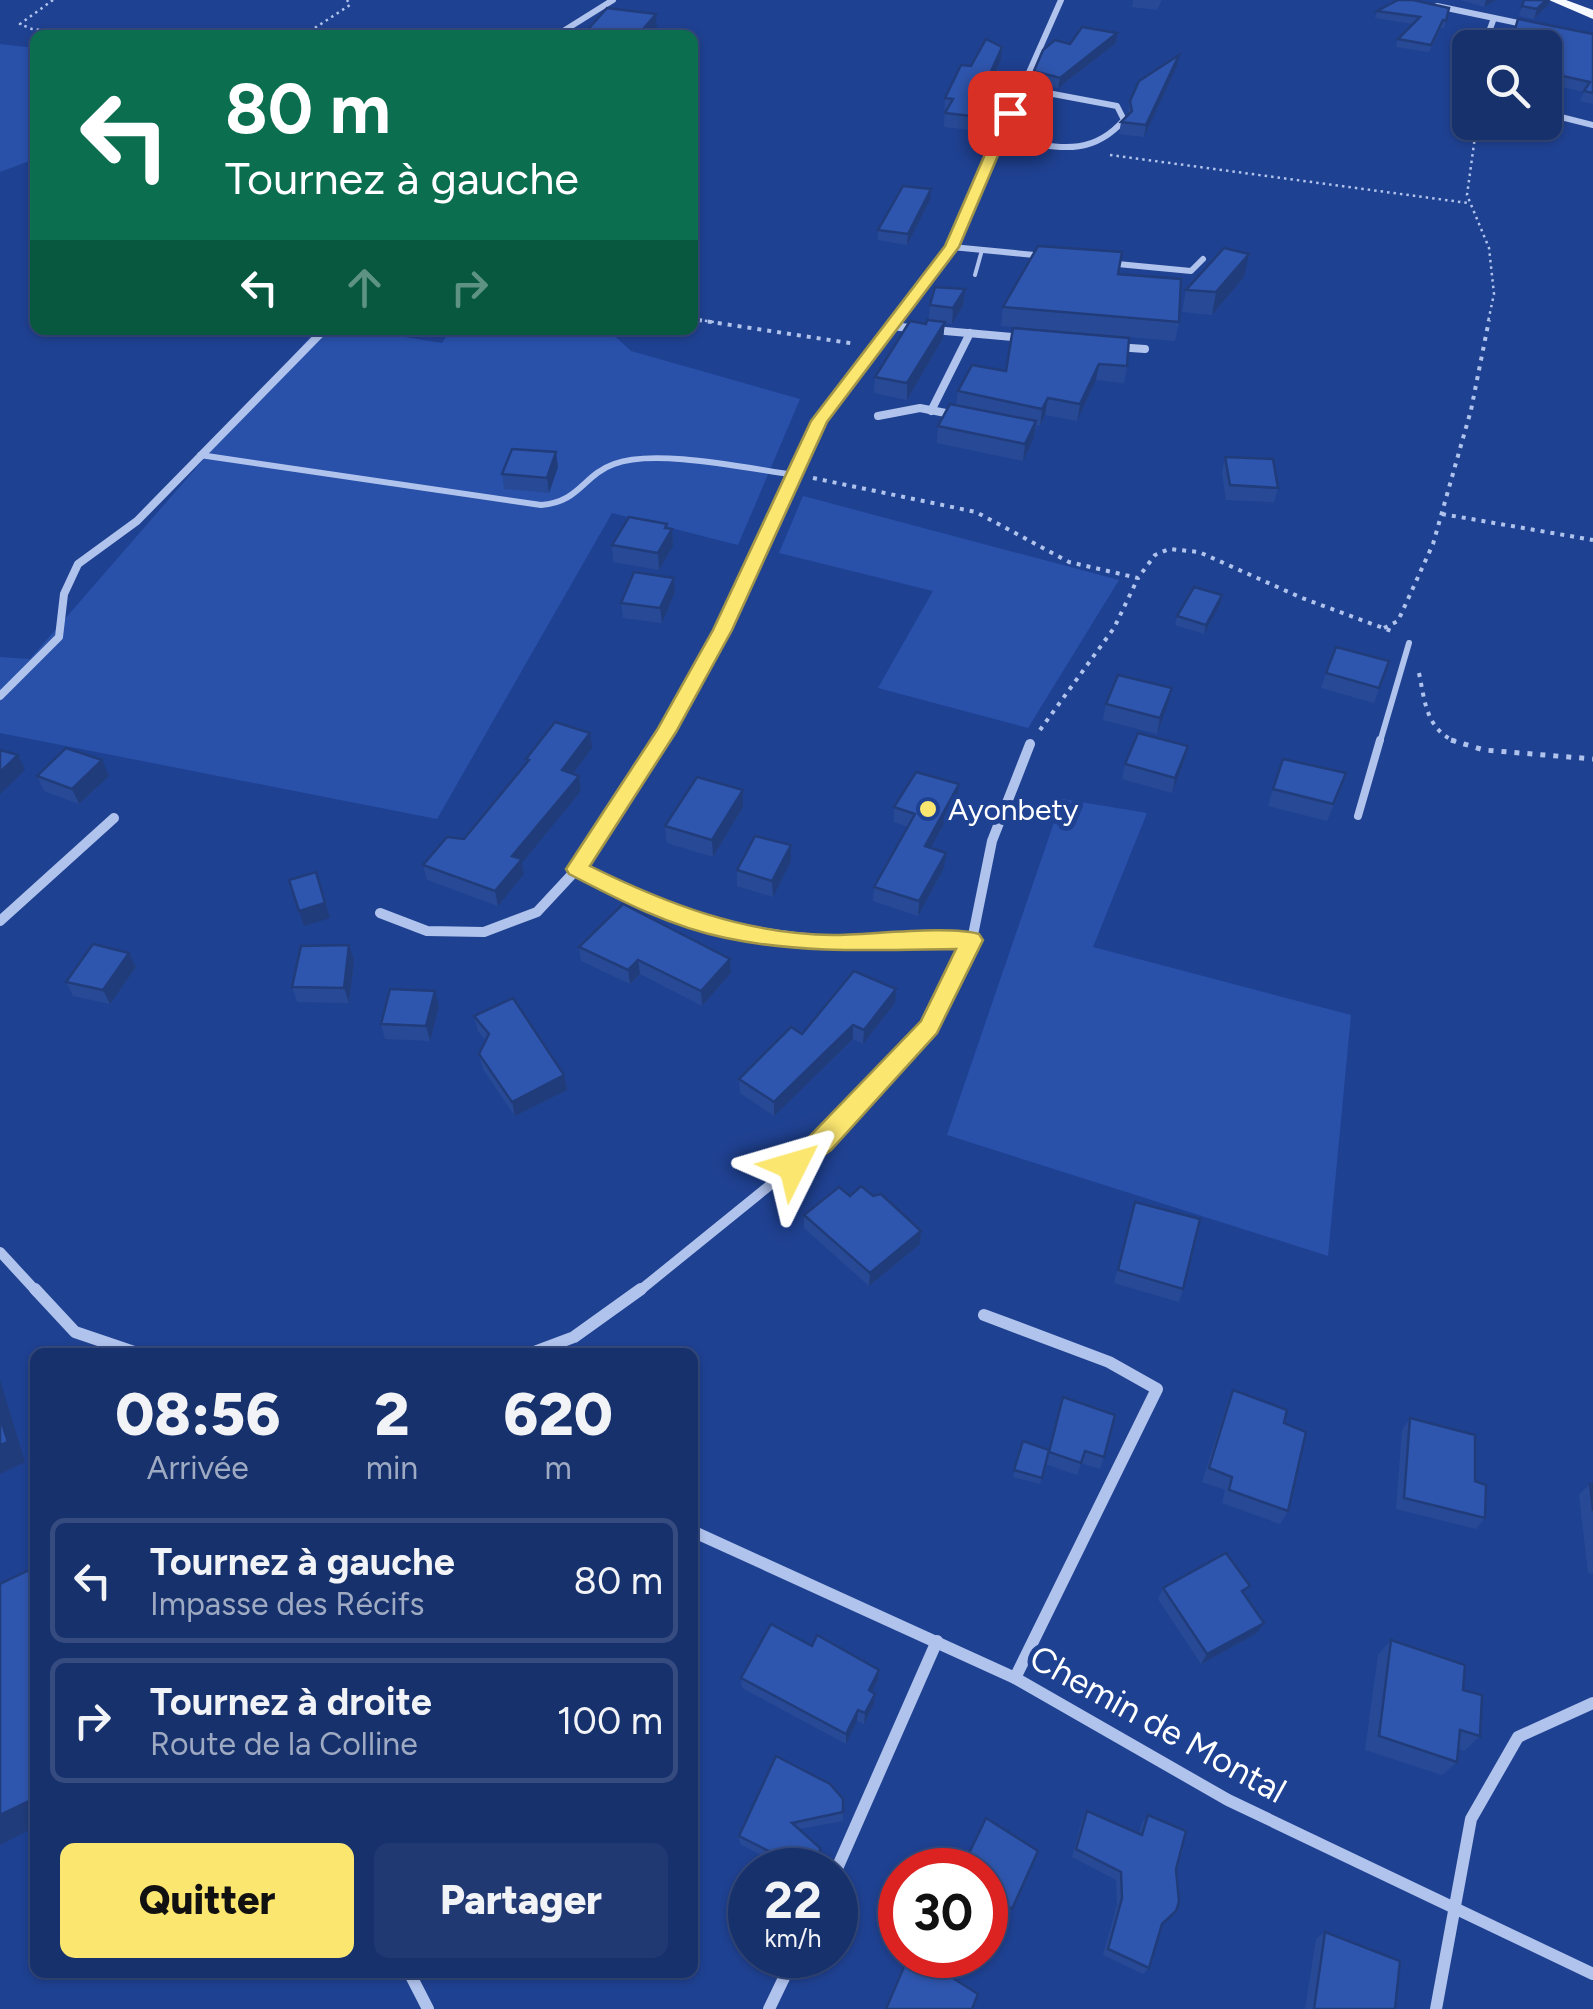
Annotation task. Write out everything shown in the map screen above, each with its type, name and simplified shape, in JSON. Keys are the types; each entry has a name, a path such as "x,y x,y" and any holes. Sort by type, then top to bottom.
{"main road":[{"path":"1555,0 1593,15"}],"street":[{"path":"565,30 613,0"},
{"path":"380,913 427,931 484,932 537,912 577,869 666,732 723,630 819,421 952,247 1060,0"},
{"path":"1423,4 1543,28"},
{"path":"1490,30 1494,18"},
{"path":"999,139 1088,148 1110,136 1124,120 1116,106 1021,88"},
{"path":"1562,117 1593,125"},
{"path":"952,247 1059,258"},
{"path":"1098,262 1191,272 1203,258"},
{"path":"889,326 1028,338"},
{"path":"932,410 970,333"},
{"path":"0,696 59,637 64,594 78,564 137,521 319,335"},
{"path":"1106,346 1145,349"},
{"path":"878,416 920,408 966,418"},
{"path":"545,1348 574,1337 614,1310 822,1143 929,1026 972,940 992,842 1030,744"},
{"path":"0,921 114,818"},
{"path":"577,869 647,904 725,930 828,943 972,940"},
{"path":"0,1252 6,1263 75,1332 122,1348"},
{"path":"984,1315 1108,1362 1158,1389 1015,1678"},
{"name":"Chemin de Montal","path":"698,1534 1015,1678 1228,1800 1593,1974"},
{"path":"846,1848 937,1641"},
{"path":"1436,2009 1471,1819 1518,1737 1593,1703"},
{"path":"412,1978 428,2009"},
{"path":"769,2009 784,1978"}],"lane":[{"path":"975,275 982,250"},
{"path":"1154,278 1155,268"},
{"path":"198,455 541,505 561,505 576,498 590,480 619,462 684,462 795,475"},
{"path":"1358,816 1409,643"}],"path":[{"path":"43,30 20,24 54,0"},
{"path":"312,30 350,5 347,0"},
{"path":"1384,628 1398,622 1433,544 1471,410 1494,294 1489,248 1468,203 1475,140"},
{"path":"1101,154 1468,203"},
{"path":"698,320 874,346"},
{"path":"795,475 976,512 1069,562 1138,578"},
{"path":"1442,514 1593,540"},
{"path":"1030,744 1114,628 1138,578 1155,556 1169,549 1199,552 1302,598 1384,628 1409,643 1415,654 1428,716 1442,736 1478,750 1593,758"}],"shaded area":[{"path":"0,44 30,47 30,161 0,172"},
{"path":"312,335 392,335 442,343 448,335 613,335 631,351 800,399 738,545 612,513 437,819 0,733 0,657 30,659"},
{"path":"803,496 1119,580 1028,728 878,688 933,591 779,553"},
{"path":"1062,799 1147,813 1093,947 1351,1015 1328,1256 947,1135"}],"building":[{"path":"1398,0 1449,8 1431,45 1398,39 1420,17 1377,11"},
{"path":"1524,0 1546,0 1537,9 1522,6"},
{"path":"607,8 656,14 642,30 587,30"},
{"path":"1518,19 1593,34 1593,93 1584,91 1590,82 1562,76 1562,30 1515,30"},
{"path":"1082,27 1117,33 1060,78 1034,71 1043,50 1055,40 1070,44"},
{"path":"986,39 1002,47 971,116 945,113 953,99 945,98 961,65 971,66"},
{"path":"1179,55 1146,125 1121,122 1132,111 1130,101 1139,81"},
{"path":"903,186 931,189 908,234 878,230"},
{"path":"1038,246 1122,252 1118,274 1181,279 1179,322 1003,307"},
{"path":"1224,248 1249,254 1216,292 1186,290"},
{"path":"935,287 965,289 953,308 930,305"},
{"path":"927,320 945,322 907,383 875,377 910,321 926,324"},
{"path":"1013,328 1129,338 1127,366 1099,364 1080,404 1048,398 1042,409 958,391 972,365 1006,371"},
{"path":"950,404 1036,421 1025,444 938,426"},
{"path":"512,449 556,452 547,478 502,474"},
{"path":"1225,457 1273,459 1278,488 1230,485"},
{"path":"629,517 667,524 665,528 672,529 658,553 612,545"},
{"path":"634,572 674,578 660,608 621,603"},
{"path":"1194,587 1222,595 1206,625 1177,616"},
{"path":"1336,647 1389,661 1379,688 1326,673"},
{"path":"1118,675 1172,688 1160,718 1106,704"},
{"path":"555,722 590,733 562,770 579,776 512,856 522,859 495,891 423,865 447,837 464,839"},
{"path":"1138,733 1188,746 1175,778 1125,764"},
{"path":"66,748 102,760 72,789 37,776"},
{"path":"0,750 18,755 0,772"},
{"path":"1283,759 1346,773 1333,804 1273,789"},
{"path":"916,772 959,784 925,846 946,853 919,901 874,887 915,814 894,807"},
{"path":"697,777 743,790 712,840 665,826"},
{"path":"755,836 791,845 772,881 737,870"},
{"path":"316,872 325,903 299,911 289,880"},
{"path":"623,904 730,959 701,991 638,960 628,970 579,947"},
{"path":"93,944 129,953 103,990 66,982"},
{"path":"349,945 344,988 292,987 301,946"},
{"path":"854,971 896,989 864,1030 853,1025 774,1102 739,1079 791,1027 802,1034"},
{"path":"390,989 435,991 426,1026 381,1024"},
{"path":"513,998 564,1075 512,1102 479,1054 489,1034 474,1016"},
{"path":"861,1186 873,1196 881,1194 921,1231 870,1273 804,1215 839,1187 850,1196"},
{"path":"1135,1202 1200,1219 1183,1289 1118,1270"},
{"path":"1233,1390 1287,1410 1284,1423 1306,1432 1288,1511 1229,1490 1232,1477 1209,1468"},
{"path":"1063,1397 1115,1415 1104,1457 1085,1451 1081,1463 1049,1452"},
{"path":"0,1417 8,1442 0,1445"},
{"path":"1410,1418 1475,1435 1475,1481 1486,1485 1485,1518 1404,1498"},
{"path":"1023,1441 1049,1450 1042,1478 1014,1470"},
{"path":"1226,1553 1250,1586 1242,1591 1264,1623 1207,1654 1163,1588"},
{"path":"30,1569 30,1800 0,1815 0,1584"},
{"path":"771,1624 812,1646 817,1635 879,1670 869,1690 875,1694 865,1713 858,1710 846,1734 741,1678"},
{"path":"1391,1640 1465,1665 1463,1690 1482,1695 1480,1736 1460,1730 1457,1762 1379,1736"},
{"path":"776,1756 830,1784 843,1799 843,1812 792,1823 820,1848 763,1848 739,1836"},
{"path":"1087,1811 1142,1835 1148,1815 1186,1831 1176,1869 1179,1902 1176,1911 1162,1924 1149,1968 1108,1949 1122,1898 1121,1872 1076,1849"},
{"path":"986,1818 1038,1851 1012,1909 1008,1906 1008,1848 972,1848"},
{"path":"1325,1932 1400,1961 1395,2009 1314,2009"},
{"path":"899,1978 953,1978 978,1994 972,2009 886,2009"}],"place":[{"name":"Ayonbety","path":"928,809"}],"route":[{"path":"793,1166 822,1143 929,1026 972,940 828,943 725,930 647,904 577,869 666,732 723,630 819,421 952,247 1010,113"}]}
